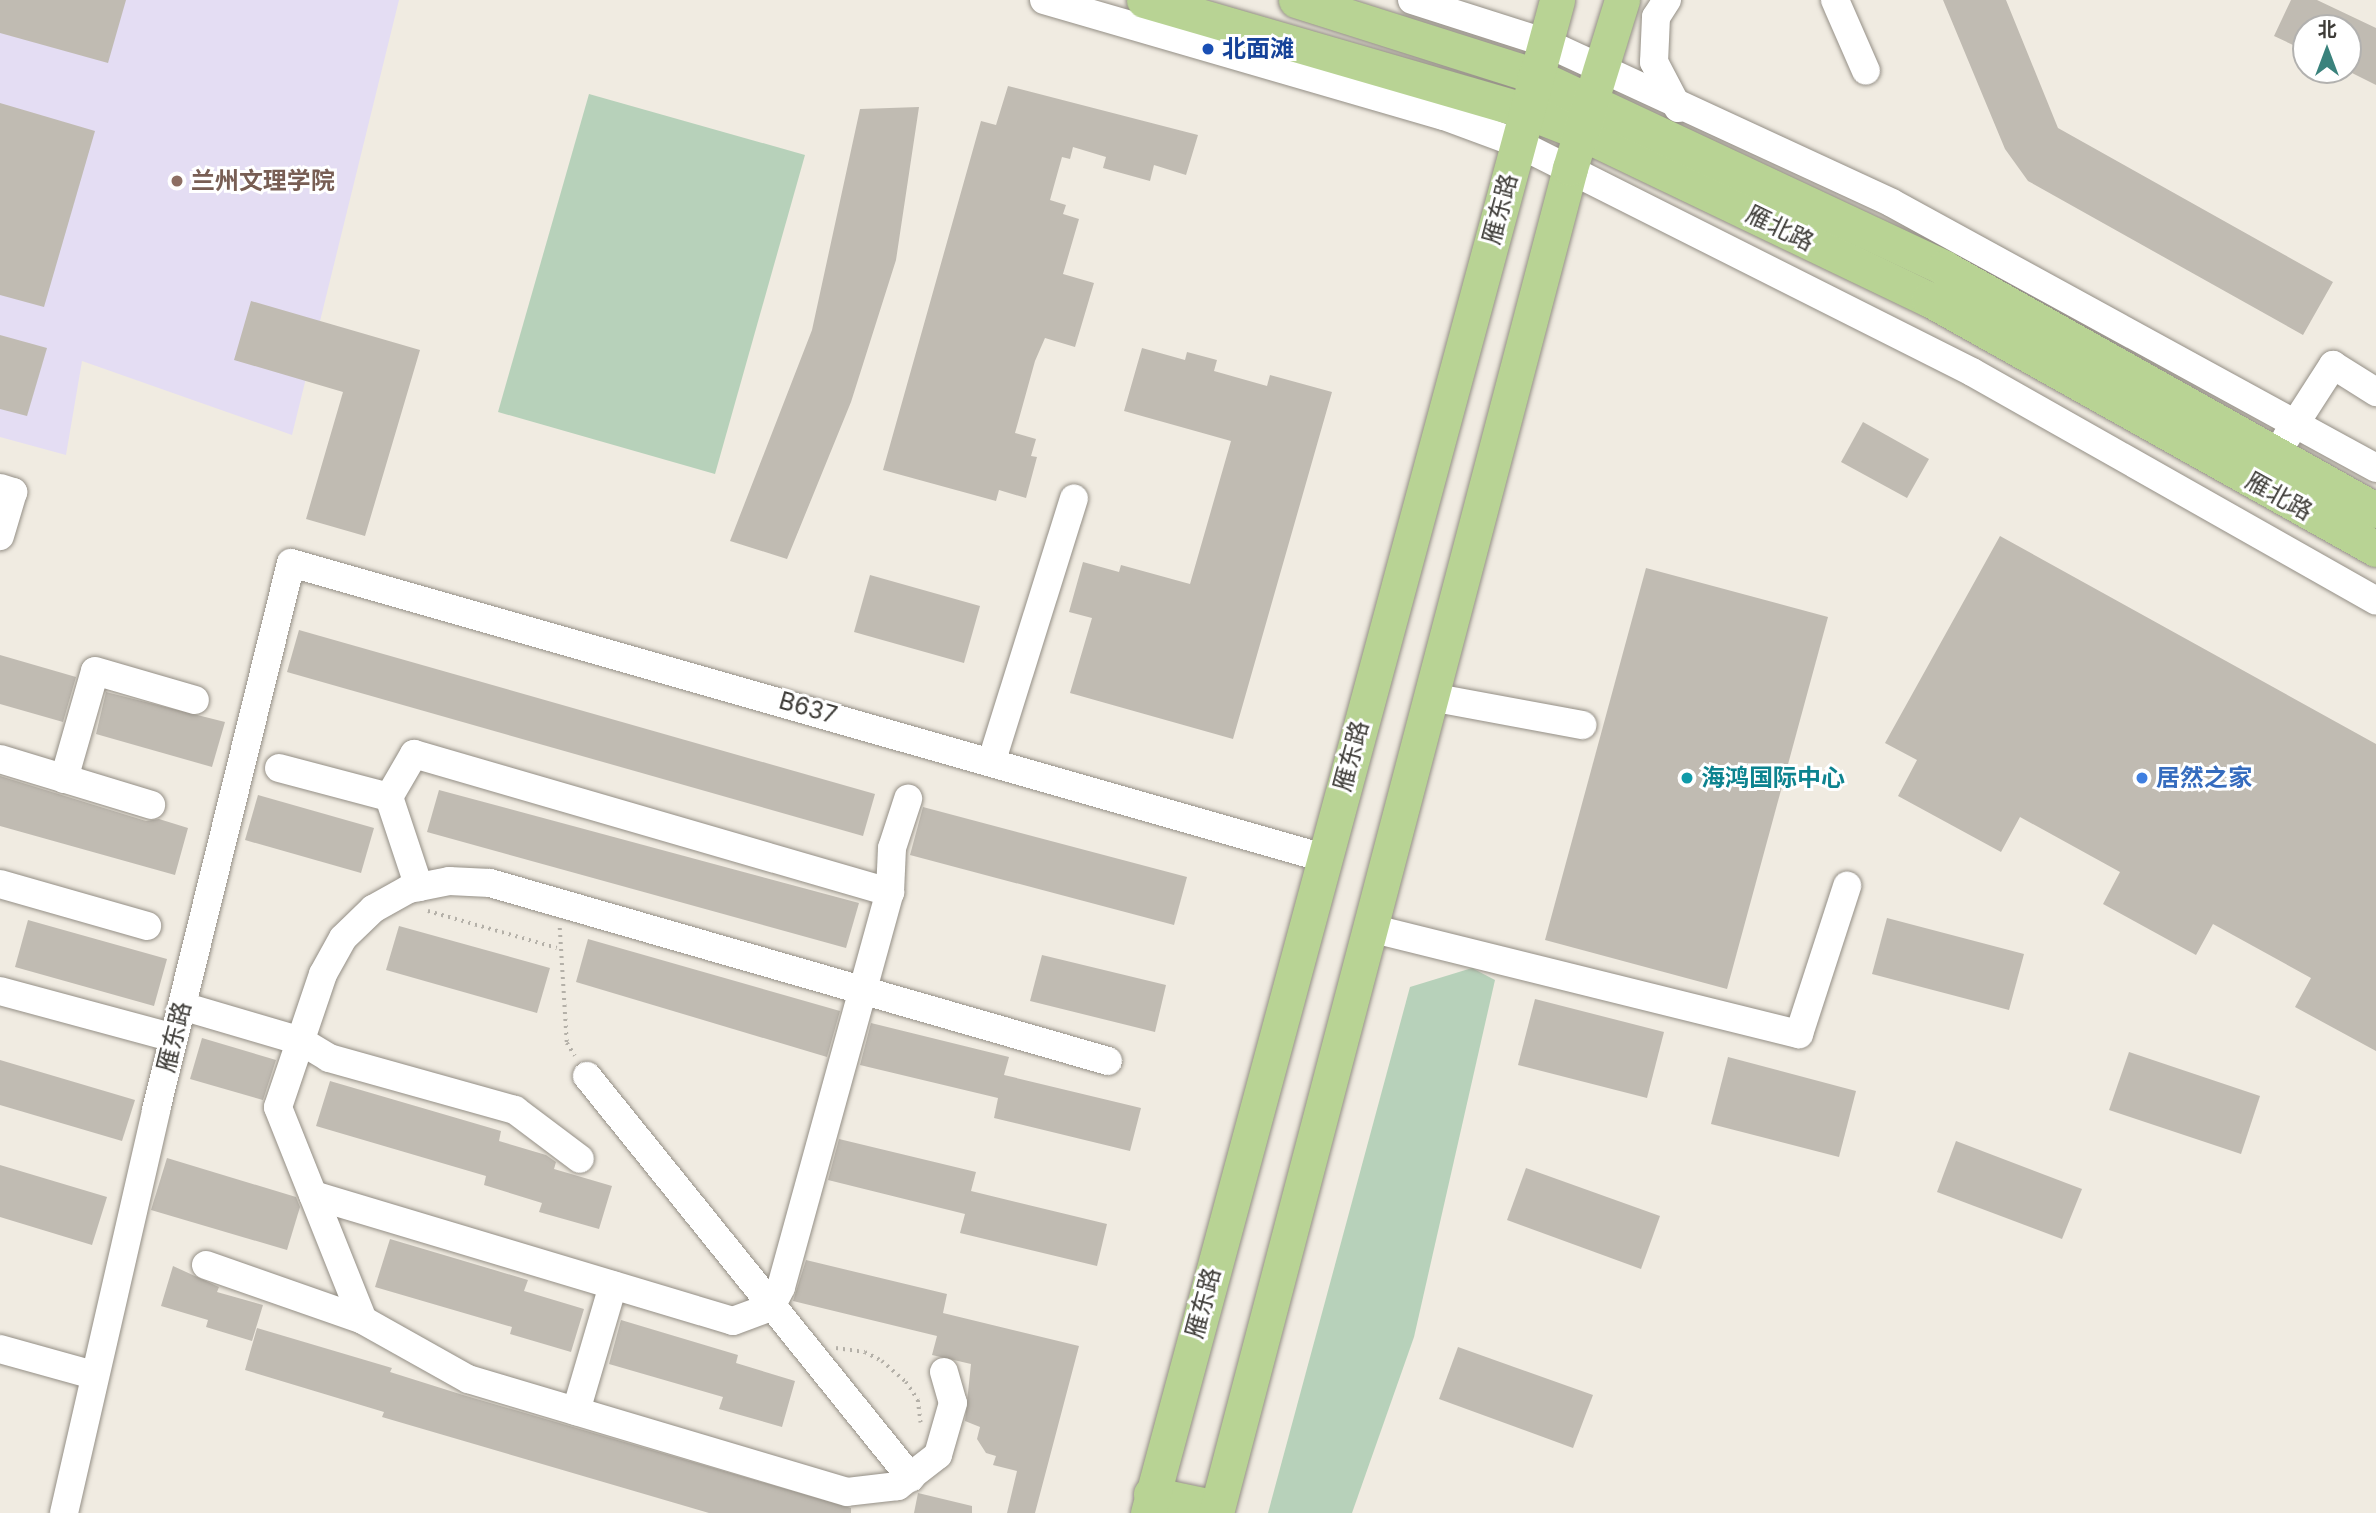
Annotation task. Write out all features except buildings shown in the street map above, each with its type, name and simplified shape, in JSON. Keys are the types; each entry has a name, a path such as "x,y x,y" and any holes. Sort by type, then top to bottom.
{"main road":[{"name":"雁北路","path":"1144,0 1522,127 1587,118 1662,138 1944,268 2376,510"},
{"name":"雁北路","path":"1296,0 1535,76 1587,118 1929,299 2376,549"},
{"name":"雁东路","path":"1149,1504 1557,0"},
{"path":"1149,1504 1217,1511 1570,168 1604,68 1622,0"}],"street":[{"path":"1044,0 1444,116 1522,127 1570,168 1972,372 2376,601"},
{"path":"1412,0 1544,42 1892,203 2376,467"},
{"path":"1667,0 1656,17 1654,62 1679,105"},
{"path":"1835,0 1866,71"},
{"path":"1662,138 1679,105"},
{"path":"2276,454 2333,365 2376,392"},
{"path":"0,488 13,492 0,536"},
{"path":"992,760 1074,499"},
{"name":"B637","path":"291,563 992,760 1324,858"},
{"name":"雁东路","path":"64,1513 93,1375 291,563"},
{"path":"65,779 95,671 195,700"},
{"path":"1431,696 1582,725"},
{"path":"419,887 389,797 414,754 890,892"},
{"path":"0,759 151,805"},
{"path":"279,768 389,797"},
{"path":"313,1195 733,1321 771,1307 781,1287 890,892 892,848 908,799"},
{"path":"363,1320 278,1107 323,974 343,938 389,900 419,887 449,881 490,883 861,993 1108,1061"},
{"path":"0,884 147,926"},
{"path":"1370,928 1799,1034 1846,886"},
{"path":"0,991 174,1038"},
{"path":"182,1006 301,1041 329,1058 515,1110 580,1159"},
{"path":"587,1076 907,1474"},
{"path":"206,1265 363,1320 468,1379 847,1492 872,1493 938,1455 953,1403 944,1372"},
{"path":"576,1411 612,1285"},
{"path":"0,1349 93,1375"}],"path":[{"path":"389,900 557,948"},
{"path":"562,904 557,948 565,963 567,1042 587,1076"},
{"path":"813,1358 828,1349 865,1352 906,1382 918,1400 922,1424 907,1474"}],"shaded area":[{"name":"兰州文理学院","path":"0,0 399,0 292,435 82,361 66,455 0,437"}],"green space":[{"path":"589,94 805,155 715,474 498,412"},
{"path":"1472,968 1495,980 1414,1337 1352,1513 1268,1513 1410,987"}],"place":[{"name":"北面滩","path":"1208,49"},
{"name":"兰州文理学院","path":"177,181"},
{"name":"海鸿国际中心","path":"1687,778"},
{"name":"居然之家","path":"2142,778"}]}
